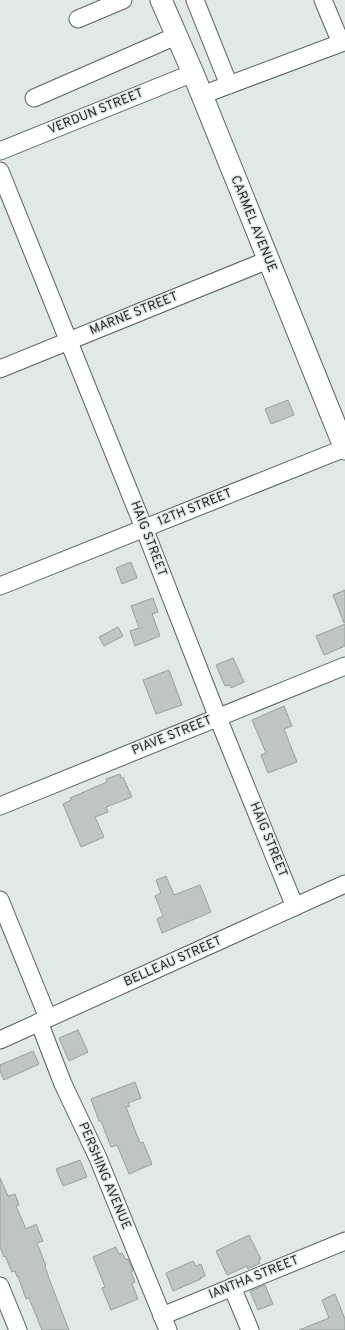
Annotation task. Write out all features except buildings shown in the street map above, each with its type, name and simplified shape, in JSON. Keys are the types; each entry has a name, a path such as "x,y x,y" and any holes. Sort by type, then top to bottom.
{"main road":[{"name":"CARMEL AVENUE","path":"161,0 202,95 345,449"}],"street":[{"path":"78,19 123,0"},
{"path":"195,0 229,85"},
{"path":"202,95 341,43 323,0"},
{"path":"34,98 176,36"},
{"name":"VERDUN STREET","path":"0,151 192,73"},
{"name":"HAIG STREET","path":"0,171 295,907"},
{"name":"MARNE STREET","path":"0,369 268,260"},
{"name":"12TH STREET","path":"0,586 345,449"},
{"name":"PIAVE STREET","path":"0,806 345,666"},
{"name":"BELLEAU STREET","path":"0,1040 345,884"},
{"name":"PERSHING AVENUE","path":"0,900 44,1020 63,1084 98,1158 165,1323"},
{"name":"IANTHA STREET","path":"165,1323 232,1287 345,1241"},
{"path":"0,1286 18,1330"},
{"path":"232,1287 250,1330"}]}
